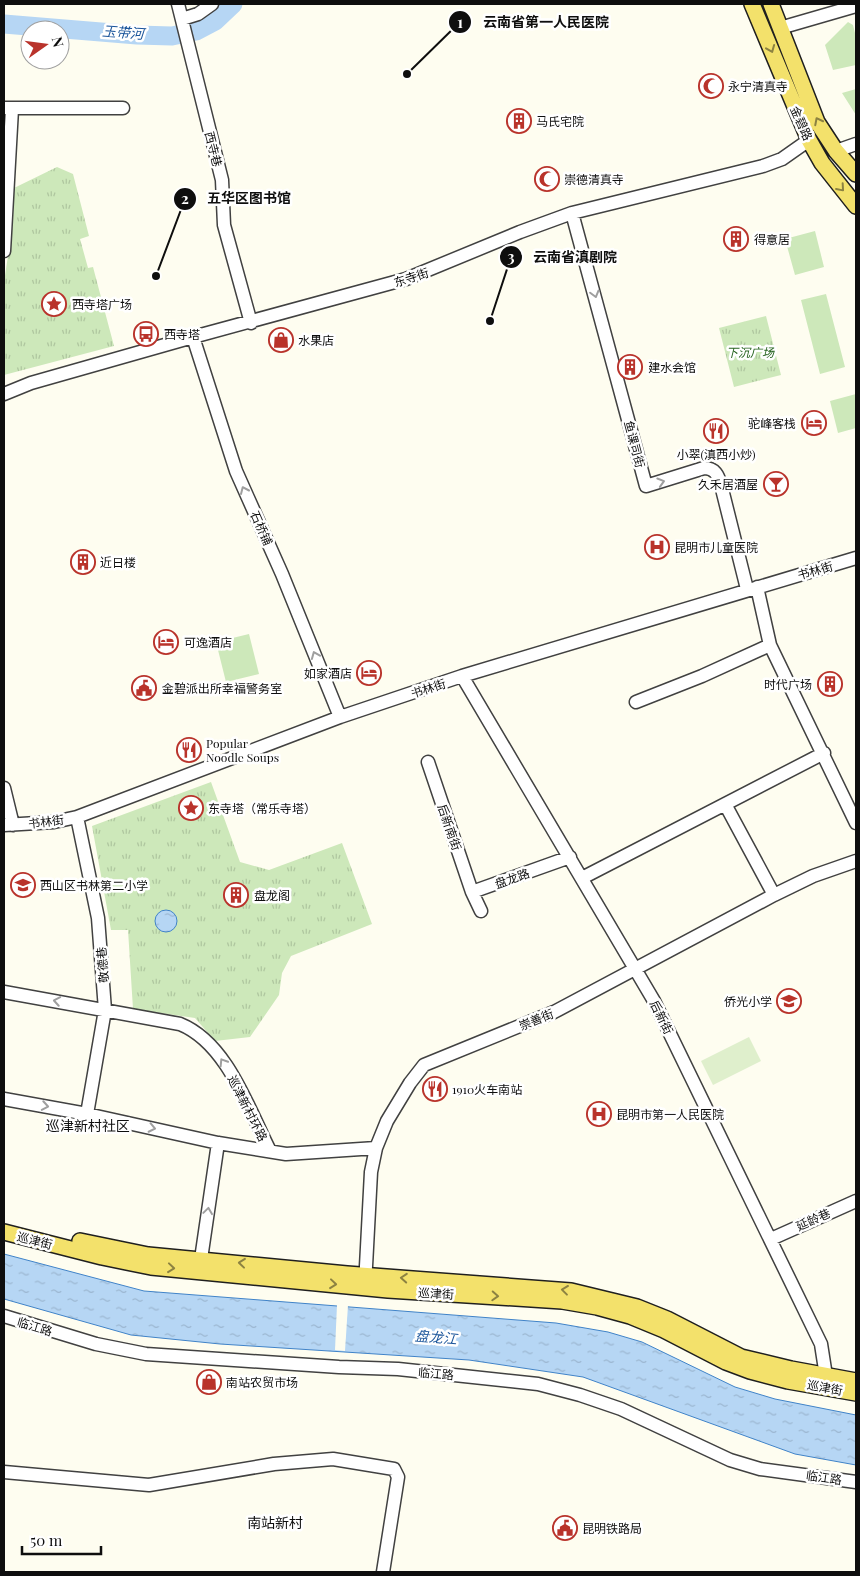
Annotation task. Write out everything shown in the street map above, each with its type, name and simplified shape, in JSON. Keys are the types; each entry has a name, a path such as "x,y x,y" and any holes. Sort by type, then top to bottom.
{"main road":[{"name":"金碧路","path":"752,4 809,140 822,163 856,206"},
{"name":"金碧路","path":"771,4 817,122 836,151 856,174"},
{"name":"巡津街","path":"4,1221 116,1250 201,1259 365,1281 532,1286 605,1298 667,1319 741,1357 771,1365 856,1381"},
{"name":"巡津街","path":"4,1232 102,1257 151,1266 365,1281 552,1300 598,1308 630,1316 664,1330 726,1362 750,1371 788,1381 856,1393"}],"street":[{"name":"西寺巷","path":"178,4 222,180 224,225 251,323"},
{"path":"182,19 198,14 212,4"},
{"path":"780,28 856,6"},
{"path":"4,251 8,109 123,108"},
{"name":"东寺街","path":"4,394 31,383 193,337 406,280 520,232 572,213 764,166 782,159 809,140"},
{"path":"836,151 856,144"},
{"name":"鱼课司街","path":"572,213 646,486 704,468 710,468 715,472 721,484 752,588"},
{"name":"石桥铺","path":"193,337 236,472 282,574 340,717"},
{"name":"书林街","path":"8,825 54,822 77,817 340,717 462,676 856,558"},
{"path":"752,588 770,645 824,753 856,823"},
{"path":"636,702 702,676 770,645"},
{"name":"后新街","path":"462,676 570,857 658,1010 821,1344 826,1376"},
{"path":"582,878 824,753"},
{"name":"后新南街","path":"428,762 472,892"},
{"path":"4,788 8,825"},
{"path":"726,804 774,895"},
{"name":"敬德巷","path":"77,817 98,918 105,1010 87,1114"},
{"name":"盘龙路","path":"472,892 570,857"},
{"name":"崇善街","path":"365,1281 371,1172 376,1148 387,1121 410,1082 424,1065 554,1012 774,895 813,876 856,861"},
{"path":"472,892 481,911"},
{"name":"巡津新村环路","path":"4,992 180,1024 193,1029 207,1040 226,1065 270,1151"},
{"name":"巡津新村环路","path":"4,1099 87,1114 218,1143 270,1151"},
{"path":"201,1259 218,1143"},
{"path":"270,1151 286,1154 376,1148"},
{"name":"延龄巷","path":"771,1239 856,1201"},
{"name":"临江路","path":"4,1316 96,1344 146,1354 339,1367 398,1369 538,1384 580,1395 621,1409 730,1460 760,1469 856,1482"},
{"path":"4,1472 150,1485 274,1464 333,1459 394,1469 398,1477 383,1572"}],"green space":[{"path":"848,22 853,25 856,37 856,65 833,70 825,45"},
{"path":"856,89 856,115 842,93"},
{"path":"57,167 73,174 89,236 80,239 88,268 93,267 114,346 4,375 4,282 13,223 14,188"},
{"path":"815,231 824,267 795,275 785,239"},
{"path":"826,294 845,367 820,374 801,300"},
{"name":"下沉广场","path":"766,316 781,375 734,387 719,328"},
{"path":"856,394 856,428 838,433 830,401"},
{"path":"249,634 259,674 226,682 216,642"},
{"path":"211,782 240,862 269,870 342,843 372,924 291,956 282,973 279,995 250,1037 215,1041 195,1018 133,1009 128,930 111,930 92,826"},
{"path":"749,1037 761,1061 713,1085 701,1061"}],"water":[{"path":"166,910 174,913 177,921 174,929 166,932 158,929 155,921 158,913"},
{"name":"盘龙江","path":"4,1254 144,1291 556,1323 608,1332 642,1342 735,1387 775,1399 856,1415 856,1465 795,1454 583,1377 469,1360 220,1344 131,1335 4,1299"}],"pier":[{"path":"337,1305 348,1305 345,1351 335,1350"}],"waterway":[{"name":"玉带河","path":"4,24 172,36 196,31 215,21 233,4"}],"place":[{"name":"云南省第一人民医院","path":"407,74"},
{"name":"永宁清真寺","path":"711,86"},
{"name":"马氏宅院","path":"519,121"},
{"name":"崇德清真寺","path":"547,179"},
{"name":"得意居","path":"736,239"},
{"name":"五华区图书馆","path":"156,276"},
{"name":"西寺塔广场","path":"54,304"},
{"name":"云南省滇剧院","path":"490,321"},
{"name":"西寺塔","path":"146,334"},
{"name":"水果店","path":"281,340"},
{"name":"建水会馆","path":"630,367"},
{"name":"驼峰客栈","path":"814,423"},
{"name":"小翠(滇西小炒)","path":"716,431"},
{"name":"久禾居酒屋","path":"776,484"},
{"name":"昆明市儿童医院","path":"657,547"},
{"name":"近日楼","path":"83,562"},
{"name":"可逸酒店","path":"166,642"},
{"name":"如家酒店","path":"369,673"},
{"name":"时代广场","path":"830,684"},
{"name":"金碧派出所幸福警务室","path":"144,688"},
{"name":"Popular Noodle Soups","path":"189,750"},
{"name":"东寺塔（常乐寺塔）","path":"191,808"},
{"name":"西山区书林第二小学","path":"23,885"},
{"name":"盘龙阁","path":"236,895"},
{"name":"侨光小学","path":"789,1001"},
{"name":"1910火车南站","path":"435,1089"},
{"name":"昆明市第一人民医院","path":"599,1114"},
{"name":"南站农贸市场","path":"209,1382"},
{"name":"昆明铁路局","path":"565,1528"}],"district":[{"name":"巡津新村社区","path":"88,1125"},
{"name":"南站新村","path":"275,1522"}]}
